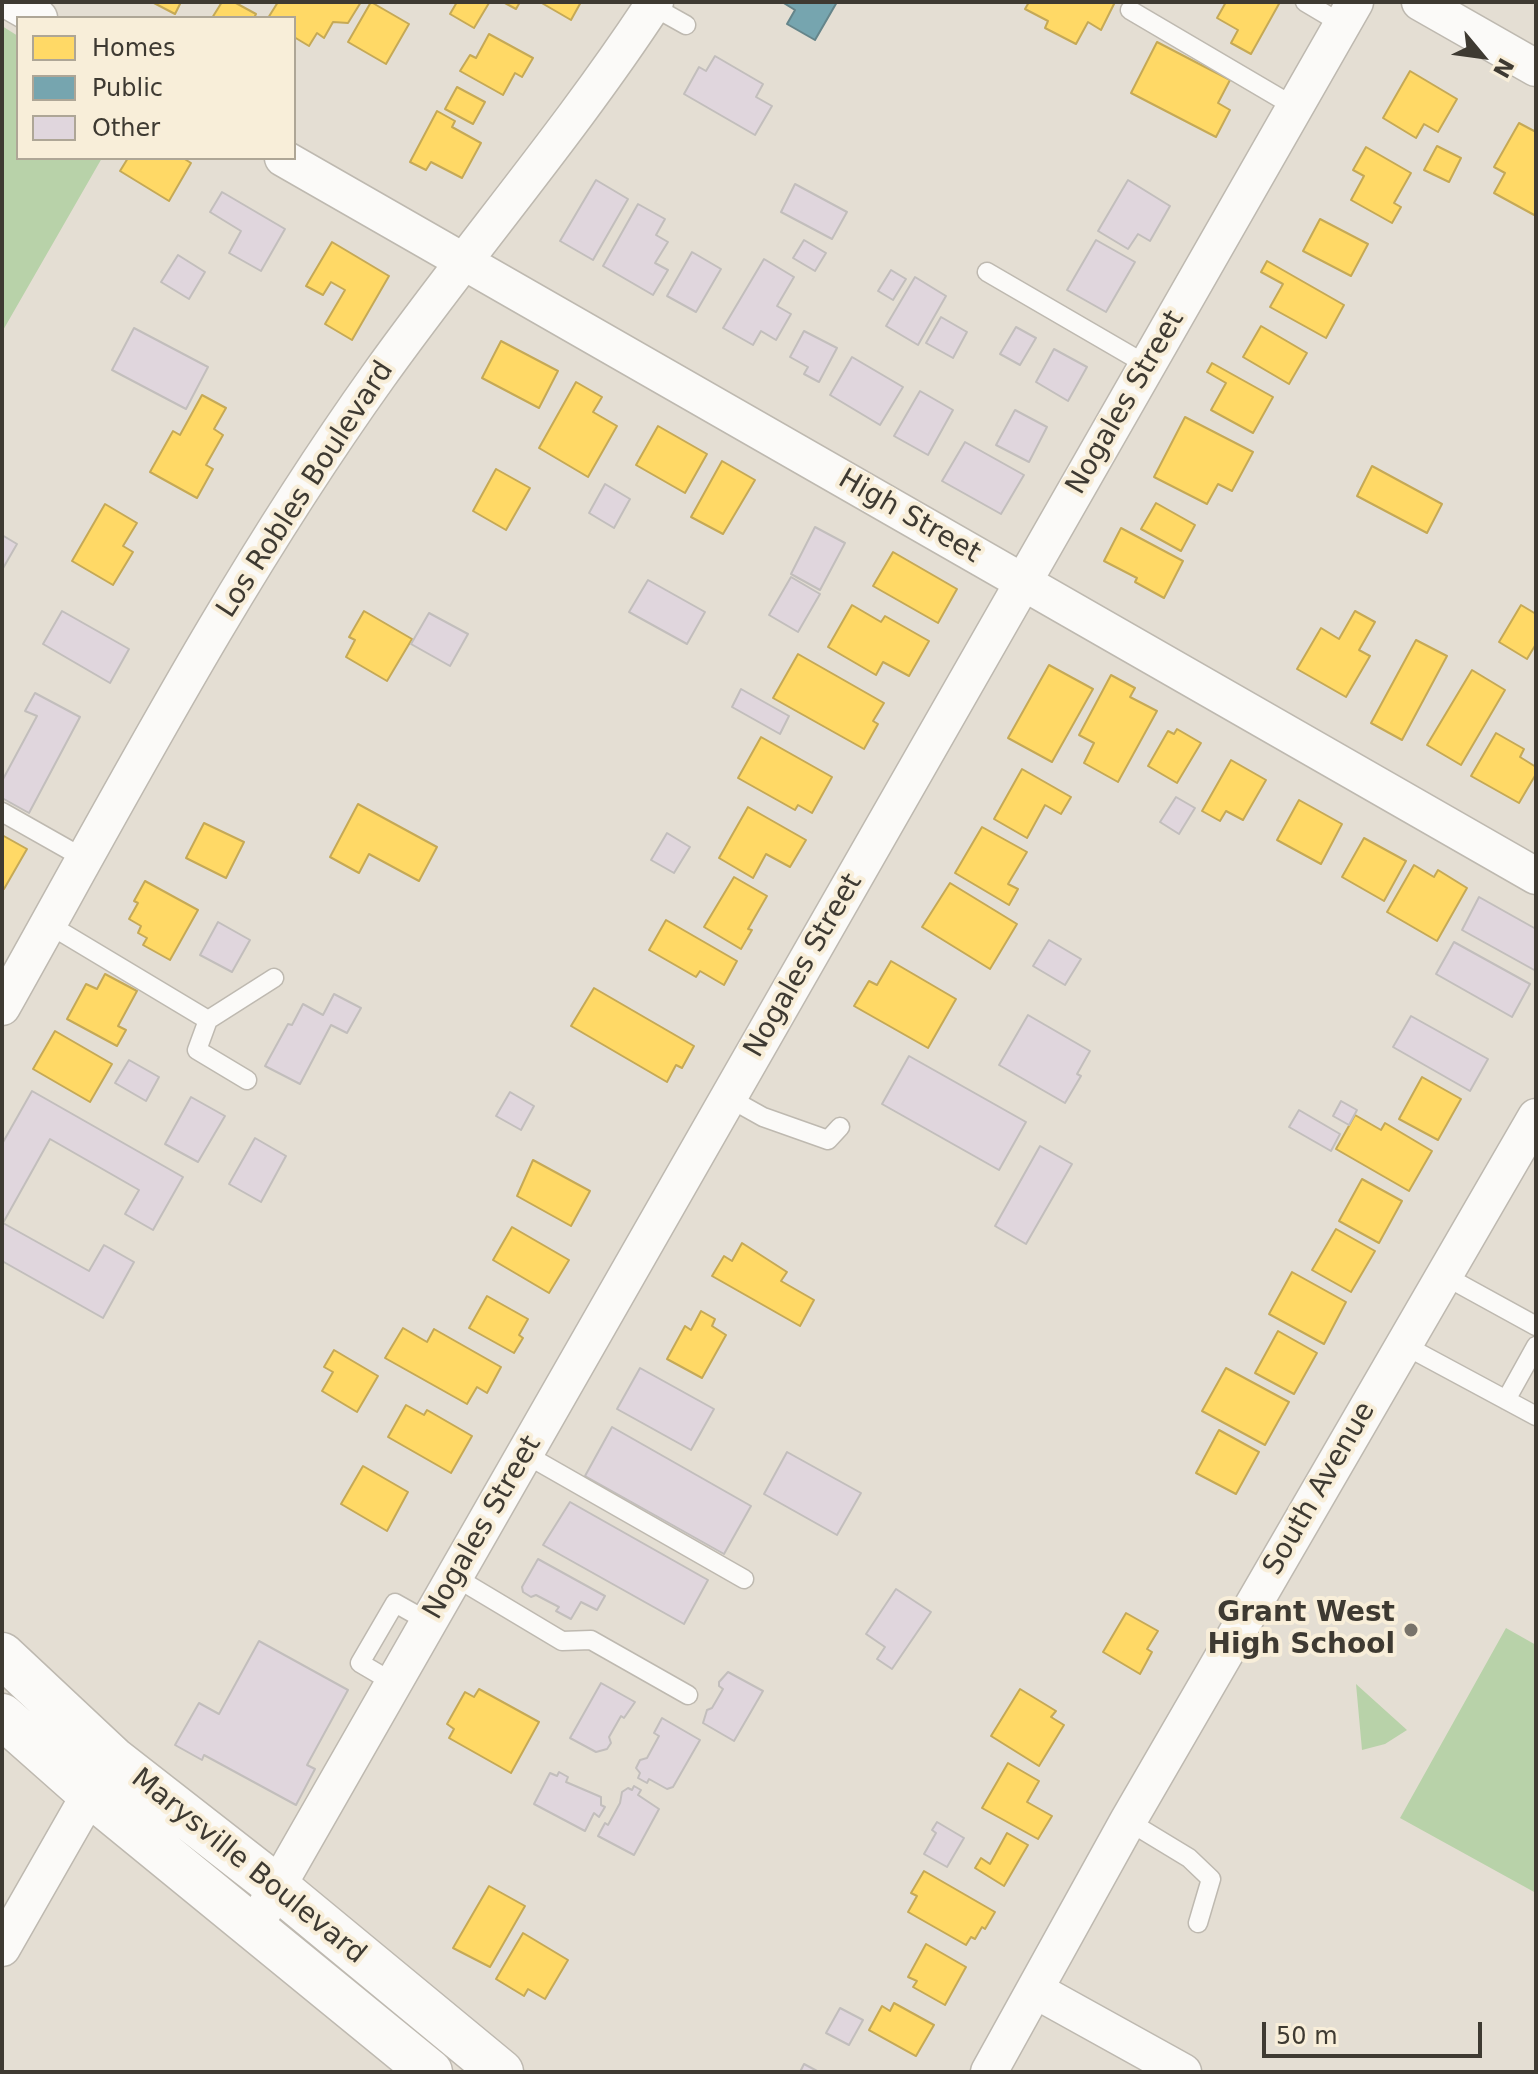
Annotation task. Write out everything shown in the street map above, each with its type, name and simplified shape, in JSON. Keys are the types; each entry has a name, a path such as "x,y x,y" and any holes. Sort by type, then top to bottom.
{"main road":[{"name":"Marysville Boulevard","path":"2,1655 101,1776 253,1929 430,2072"},
{"name":"Marysville Boulevard","path":"2,1716 277,1887 501,2072"},
{"path":"445,2026 452,2052 468,2072"}],"street":[{"path":"11,2 36,16"},
{"path":"1420,2 1536,68"},
{"name":"Los Robles Boulevard","path":"2,1007 197,659 270,537 378,376 531,175 654,4"},
{"name":"Nogales Street","path":"253,1929 1147,365 1236,189 1295,107 1348,13"},
{"name":"High Street","path":"286,160 1536,876"},
{"name":"South Avenue","path":"989,2072 1128,1821 1536,1117"},
{"path":"2,1948 101,1776"},
{"path":"1035,1990 1183,2072"}],"lane":[{"path":"1305,2 1348,13"},
{"path":"654,4 686,25"},
{"path":"1130,10 1295,107"},
{"path":"987,272 1147,365"},
{"path":"2,812 85,859"},
{"path":"48,924 208,1020"},
{"path":"247,1080 197,1050 208,1020 274,978"},
{"path":"729,1098 763,1117 828,1140 840,1127"},
{"path":"1445,1276 1536,1326"},
{"path":"1404,1345 1536,1416"},
{"path":"1506,1400 1536,1346"},
{"path":"525,1454 744,1579"},
{"path":"455,1577 562,1641 591,1640 688,1695"},
{"path":"394,1683 360,1663 395,1603 429,1622"},
{"path":"1128,1821 1189,1858 1211,1879 1198,1923"}],"green space":[{"path":"2,26 16,35 16,160 101,160 2,332"},
{"path":"1506,1628 1536,1645 1536,1893 1400,1818"},
{"path":"1356,1684 1407,1730 1385,1744 1362,1750"}],"building: Homes":[{"path":"152,2 181,2 175,14"},
{"path":"222,2 234,2 256,14 255,16 213,16"},
{"path":"278,2 361,2 348,23 333,22 324,38 317,33 309,46 296,38 296,16 269,16"},
{"path":"371,2 409,24 386,64 348,42"},
{"path":"457,2 489,3 474,28 450,14"},
{"path":"503,2 520,2 516,9"},
{"path":"540,2 581,2 571,20"},
{"path":"1029,2 1115,2 1101,30 1088,22 1076,44 1045,28 1048,21 1025,9"},
{"path":"1226,2 1280,2 1251,54 1231,43 1238,30 1217,18"},
{"path":"489,34 533,58 522,77 515,73 503,95 460,71 470,55 476,58"},
{"path":"1157,42 1230,80 1218,103 1230,110 1216,137 1131,93"},
{"path":"1410,71 1457,99 1438,132 1424,124 1416,138 1383,118"},
{"path":"457,87 485,102 473,124 445,109"},
{"path":"437,111 455,121 452,127 481,143 462,178 431,162 426,170 410,162"},
{"path":"1519,123 1536,132 1536,216 1494,193 1505,173 1494,167"},
{"path":"1437,146 1461,158 1449,182 1424,170"},
{"path":"1366,147 1411,173 1394,203 1401,207 1392,223 1351,200 1364,176 1353,170"},
{"path":"127,160 186,160 191,163 169,201 120,171"},
{"path":"1320,219 1368,244 1351,276 1303,251"},
{"path":"332,242 389,276 352,340 325,324 345,290 331,282 323,295 306,286"},
{"path":"1267,261 1344,305 1326,338 1270,307 1283,284 1261,272"},
{"path":"1261,326 1307,353 1289,384 1243,357"},
{"path":"501,341 558,371 539,408 482,378"},
{"path":"1212,363 1273,397 1253,433 1211,410 1226,383 1207,372"},
{"path":"576,382 602,397 593,412 617,426 588,477 539,448"},
{"path":"202,395 226,408 214,429 223,435 206,465 213,469 197,498 150,472 173,431 180,435"},
{"path":"1185,417 1253,452 1232,491 1218,484 1207,504 1154,477"},
{"path":"658,426 707,454 685,493 636,465"},
{"path":"722,461 755,480 723,534 691,517"},
{"path":"1372,466 1442,504 1427,533 1357,496"},
{"path":"496,469 530,488 506,530 473,511"},
{"path":"1156,503 1195,525 1181,551 1141,529"},
{"path":"105,504 137,523 123,546 133,552 113,585 72,561"},
{"path":"1121,528 1183,561 1164,598 1135,582 1137,578 1104,561"},
{"path":"893,552 957,589 938,623 873,586"},
{"path":"852,605 881,622 885,616 929,641 909,676 883,662 876,675 828,647"},
{"path":"1521,605 1536,614 1536,644 1527,659 1499,642"},
{"path":"364,611 412,639 387,681 346,657 355,640 349,637"},
{"path":"1355,611 1375,622 1359,650 1370,656 1346,697 1297,669 1321,628 1339,639"},
{"path":"1416,640 1447,656 1402,740 1371,723"},
{"path":"798,654 884,703 873,721 878,724 864,749 773,698"},
{"path":"1049,665 1093,689 1052,762 1008,738"},
{"path":"1472,670 1505,690 1461,765 1427,745"},
{"path":"1111,675 1135,688 1130,697 1157,711 1118,782 1084,763 1094,743 1079,735"},
{"path":"1177,729 1201,743 1177,783 1148,766 1168,731 1174,734"},
{"path":"1496,733 1524,749 1520,757 1536,767 1536,774 1519,803 1471,776"},
{"path":"761,737 832,777 812,813 798,805 795,810 738,778"},
{"path":"1231,760 1266,780 1243,820 1226,811 1220,821 1202,811"},
{"path":"1022,769 1071,797 1061,814 1045,805 1027,838 994,819"},
{"path":"1299,800 1342,824 1321,864 1277,840"},
{"path":"358,804 437,847 419,881 369,854 359,873 330,857"},
{"path":"748,807 806,840 790,867 766,854 753,878 719,858"},
{"path":"204,823 244,842 226,878 186,858"},
{"path":"982,827 1027,852 1008,884 1018,889 1009,905 955,873"},
{"path":"2,835 27,849 4,889 2,888"},
{"path":"1364,838 1406,861 1384,901 1342,877"},
{"path":"1414,865 1434,877 1438,870 1467,888 1437,941 1387,912"},
{"path":"734,877 767,896 748,929 752,930 741,949 704,927"},
{"path":"145,881 198,910 170,960 143,945 147,938 138,933 141,926 129,919"},
{"path":"950,883 1017,924 990,969 922,927"},
{"path":"666,920 737,961 724,985 700,971 696,977 649,950"},
{"path":"891,961 956,999 928,1048 854,1006 869,981 877,985"},
{"path":"105,974 137,991 118,1026 126,1030 117,1046 67,1019 86,984 97,989"},
{"path":"594,988 694,1046 682,1068 676,1065 667,1082 571,1026"},
{"path":"55,1031 112,1064 90,1102 33,1069"},
{"path":"1422,1077 1461,1099 1438,1140 1399,1119"},
{"path":"1355,1115 1381,1130 1385,1123 1432,1151 1409,1191 1336,1149"},
{"path":"533,1160 590,1191 571,1226 517,1196"},
{"path":"1362,1179 1402,1201 1379,1243 1339,1221"},
{"path":"512,1227 569,1260 549,1293 493,1260"},
{"path":"1336,1229 1375,1251 1351,1292 1312,1270"},
{"path":"742,1243 787,1272 781,1281 814,1300 800,1326 712,1276 724,1256 732,1261"},
{"path":"1292,1272 1346,1302 1324,1344 1269,1314"},
{"path":"487,1296 528,1319 519,1335 523,1338 514,1353 469,1328"},
{"path":"701,1311 715,1319 712,1326 726,1335 702,1378 667,1359 685,1326 691,1330"},
{"path":"403,1328 427,1342 434,1329 501,1367 487,1393 477,1387 467,1404 385,1358"},
{"path":"1278,1331 1317,1353 1294,1394 1255,1373"},
{"path":"334,1350 378,1376 357,1412 322,1391 333,1372 324,1367"},
{"path":"1226,1368 1289,1402 1265,1445 1202,1411"},
{"path":"406,1405 424,1415 427,1410 472,1436 451,1473 388,1437"},
{"path":"1219,1430 1259,1452 1236,1494 1196,1473"},
{"path":"363,1466 408,1492 387,1531 341,1504"},
{"path":"1126,1613 1158,1631 1147,1649 1152,1652 1140,1674 1103,1652"},
{"path":"479,1689 539,1722 511,1773 449,1738 454,1729 447,1724 465,1692 474,1697"},
{"path":"1020,1689 1056,1711 1051,1717 1064,1725 1039,1766 991,1736"},
{"path":"1008,1763 1039,1781 1027,1802 1052,1816 1038,1839 982,1808"},
{"path":"1007,1833 1028,1845 1004,1886 975,1868 981,1858 990,1864"},
{"path":"924,1871 995,1912 985,1929 982,1927 975,1939 971,1937 966,1945 908,1912 917,1896 911,1893"},
{"path":"489,1886 525,1906 490,1967 453,1948"},
{"path":"523,1933 568,1960 545,1999 528,1989 524,1996 496,1979"},
{"path":"926,1944 966,1967 945,2005 913,1987 917,1981 908,1977"},
{"path":"894,2003 934,2025 916,2056 869,2030 882,2006 890,2011"}],"building: Public":[{"path":"782,2 837,2 815,40 787,24 795,10"}],"building: Other":[{"path":"715,56 763,84 756,97 772,106 755,135 684,94 699,67 706,71"},
{"path":"596,180 628,199 593,260 560,241"},
{"path":"1128,180 1170,206 1150,241 1138,234 1128,249 1098,231"},
{"path":"795,184 847,212 832,239 781,212"},
{"path":"222,192 285,229 261,271 229,253 241,231 210,212"},
{"path":"638,204 665,219 656,235 668,242 655,263 668,270 653,295 603,266"},
{"path":"804,240 826,253 815,271 793,258"},
{"path":"1096,240 1135,262 1106,312 1067,290"},
{"path":"692,252 721,269 696,312 667,296"},
{"path":"178,255 205,272 189,299 161,282"},
{"path":"764,259 794,277 777,306 791,314 776,340 761,331 753,345 723,328"},
{"path":"891,270 906,279 893,300 878,291"},
{"path":"915,277 946,296 918,345 886,326"},
{"path":"941,317 967,332 953,358 926,343"},
{"path":"1016,327 1036,338 1020,365 1000,354"},
{"path":"134,328 208,367 186,409 112,370"},
{"path":"804,331 837,348 819,382 804,374 808,367 790,357"},
{"path":"1054,349 1087,367 1068,401 1036,382"},
{"path":"852,357 903,387 880,425 830,395"},
{"path":"920,391 953,410 928,455 894,436"},
{"path":"1015,410 1047,427 1029,462 996,445"},
{"path":"965,442 1024,475 1001,514 942,481"},
{"path":"605,484 630,499 614,528 589,513"},
{"path":"815,527 845,543 820,590 791,574"},
{"path":"2,535 17,544 2,570"},
{"path":"791,577 820,594 798,632 769,615"},
{"path":"648,580 705,612 687,644 629,612"},
{"path":"62,611 129,649 110,683 43,644"},
{"path":"429,613 468,634 450,666 411,644"},
{"path":"741,689 789,716 780,734 732,707"},
{"path":"35,693 80,717 29,813 2,798 2,781 37,716 25,711"},
{"path":"1176,797 1195,808 1179,834 1160,822"},
{"path":"667,833 690,847 674,873 651,860"},
{"path":"1479,897 1536,929 1536,971 1462,930"},
{"path":"218,922 250,940 232,972 200,955"},
{"path":"1049,940 1081,959 1065,985 1033,966"},
{"path":"1454,942 1530,984 1512,1017 1436,974"},
{"path":"334,994 361,1008 347,1033 331,1025 300,1084 265,1066 303,1004 323,1015"},
{"path":"1028,1015 1090,1051 1077,1074 1081,1076 1065,1103 999,1065"},
{"path":"1411,1016 1488,1059 1470,1091 1393,1047"},
{"path":"909,1056 1026,1122 999,1170 882,1104"},
{"path":"129,1060 159,1077 146,1101 115,1083"},
{"path":"32,1091 183,1177 153,1230 125,1214 139,1190 50,1139 3,1223 89,1271 104,1245 134,1262 103,1318 2,1261 2,1144"},
{"path":"510,1092 534,1106 521,1130 496,1116"},
{"path":"191,1097 225,1116 198,1162 165,1144"},
{"path":"1341,1101 1357,1110 1349,1125 1333,1116"},
{"path":"1299,1110 1340,1134 1331,1151 1289,1127"},
{"path":"255,1138 286,1156 261,1202 229,1184"},
{"path":"1040,1146 1072,1164 1026,1244 995,1226"},
{"path":"640,1368 714,1409 691,1450 617,1409"},
{"path":"612,1427 751,1506 724,1554 585,1476"},
{"path":"787,1452 861,1493 837,1535 764,1494"},
{"path":"570,1502 708,1580 684,1624 543,1545"},
{"path":"538,1559 605,1596 597,1610 581,1602 571,1619 556,1611 559,1607 523,1592 522,1587"},
{"path":"896,1589 931,1612 892,1669 877,1659 885,1647 866,1634"},
{"path":"259,1641 348,1690 307,1765 315,1769 296,1805 204,1755 202,1760 175,1745 199,1703 219,1714"},
{"path":"728,1672 763,1691 734,1741 703,1723 707,1710 712,1708 723,1689 719,1682"},
{"path":"601,1683 635,1702 624,1718 621,1716 609,1737 611,1743 607,1749 596,1752 570,1738"},
{"path":"662,1718 700,1740 673,1787 667,1789 649,1779 647,1783 638,1778 640,1773 636,1768 640,1760 647,1758 659,1736 654,1733"},
{"path":"559,1772 568,1777 566,1782 601,1797 601,1805 605,1807 599,1817 594,1813 585,1831 534,1804 550,1773 557,1776"},
{"path":"634,1786 641,1790 638,1795 659,1809 634,1855 598,1836 620,1803 622,1792 628,1788 632,1790"},
{"path":"937,1822 964,1838 947,1867 924,1854 936,1833 932,1830"},
{"path":"840,2008 863,2020 849,2045 826,2033"},
{"path":"804,2064 819,2072 800,2072"}],"place":[{"name":"Grant West High School","path":"1411,1630"}]}
